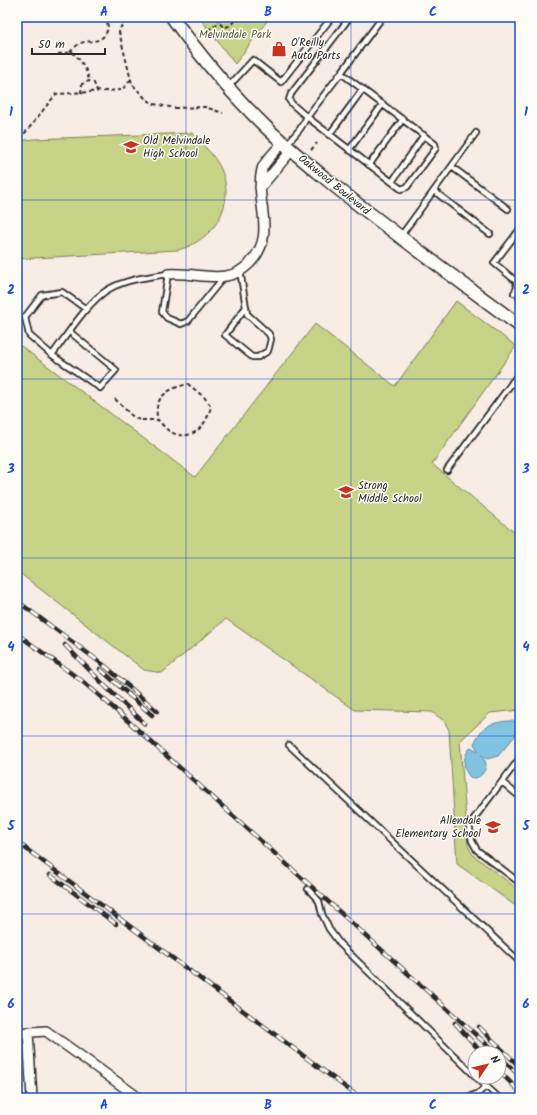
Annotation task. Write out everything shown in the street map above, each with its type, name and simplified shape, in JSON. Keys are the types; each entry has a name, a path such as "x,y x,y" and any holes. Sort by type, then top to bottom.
{"main road":[{"name":"Oakwood Boulevard","path":"172,17 200,55 228,87 254,115 287,146 400,237 520,326"}],"street":[{"path":"168,274 177,273 209,277 228,276 245,268 254,259 262,246 265,229 260,188 287,146"},
{"path":"17,1033 46,1031 139,1098"},
{"path":"28,1032 32,1098"}],"lane":[{"path":"228,87 253,60 281,82 332,17"},
{"path":"341,72 435,144 436,148 407,187 401,189 329,135 293,105 290,100 290,94 350,17"},
{"path":"287,146 381,19 380,17"},
{"path":"329,135 363,89"},
{"path":"349,150 383,104"},
{"path":"369,165 403,120"},
{"path":"400,237 476,134"},
{"path":"392,182 424,135"},
{"path":"452,167 508,209"},
{"path":"434,191 490,234"},
{"path":"514,293 517,288 516,281 494,263 520,229"},
{"path":"240,270 246,307 247,314 269,334 271,339 268,351 258,357 252,357 225,335 246,307"},
{"path":"52,355 86,309 99,296 109,289 140,278 168,274 162,312 167,318 182,324 188,321 224,276"},
{"path":"70,332 116,370 100,388 52,355 29,335 25,317 42,295 62,292 86,309"},
{"path":"447,470 520,372"},
{"path":"512,382 520,388"},
{"path":"289,745 520,962"},
{"path":"520,758 469,825 472,841 477,850 520,883"},
{"path":"502,782 520,797"},
{"path":"308,889 319,901 322,914 329,929 340,944 467,1067"},
{"path":"466,1097 479,1093 486,1086 499,1098"}],"path":[{"path":"58,54 70,52 79,44 98,40 103,37 108,25 106,20 102,17"},
{"path":"134,17 122,24 119,30 132,84 139,92 154,104 175,108 205,107 223,113"},
{"path":"217,17 219,23 228,27 234,24 236,17"},
{"path":"208,30 219,23"},
{"path":"70,52 72,52 82,63 89,81 94,83 97,91"},
{"path":"17,133 25,133 56,94 122,90 131,79"},
{"path":"81,92 82,84 89,81"},
{"path":"311,150 317,143"},
{"path":"115,399 131,415 140,420 158,420 169,431 180,435 191,434 200,428 209,417 211,406 204,397 188,384 177,386 163,395 157,408 158,420"}],"green space":[{"name":"Melvindale Park","path":"199,17 270,17 235,64"},
{"path":"193,133 215,159 221,169 225,182 226,196 224,208 219,220 202,239 178,250 17,259 17,141 34,139"},
{"path":"456,301 516,346 432,464 520,537 520,710 490,713 460,741 468,846 473,855 520,891 520,909 457,864 449,730 444,721 432,712 355,710 226,619 162,673 144,670 17,571 17,343 195,477 315,324 395,386"}],"water":[{"path":"507,721 518,721 520,723 520,730 498,756 487,759 481,755 485,760 485,769 478,777 470,777 465,770 465,756 471,747 479,752 474,744 480,733 490,725"}],"railway":[{"path":"17,601 105,666 157,711"},
{"path":"17,634 82,681 108,703 487,1045"},
{"path":"65,645 145,724"},
{"path":"100,669 152,715"},
{"path":"17,842 360,1098"},
{"path":"50,875 116,924"},
{"path":"455,1023 475,1045"},
{"path":"479,1027 520,1067"},
{"path":"507,1064 520,1076"},
{"path":"507,1079 519,1091"}],"place":[{"name":"O'Reilly Auto Parts","path":"279,49"},
{"name":"Old Melvindale High School","path":"131,147"},
{"name":"Strong Middle School","path":"346,492"},
{"name":"Allendale Elementary School","path":"493,827"}]}
